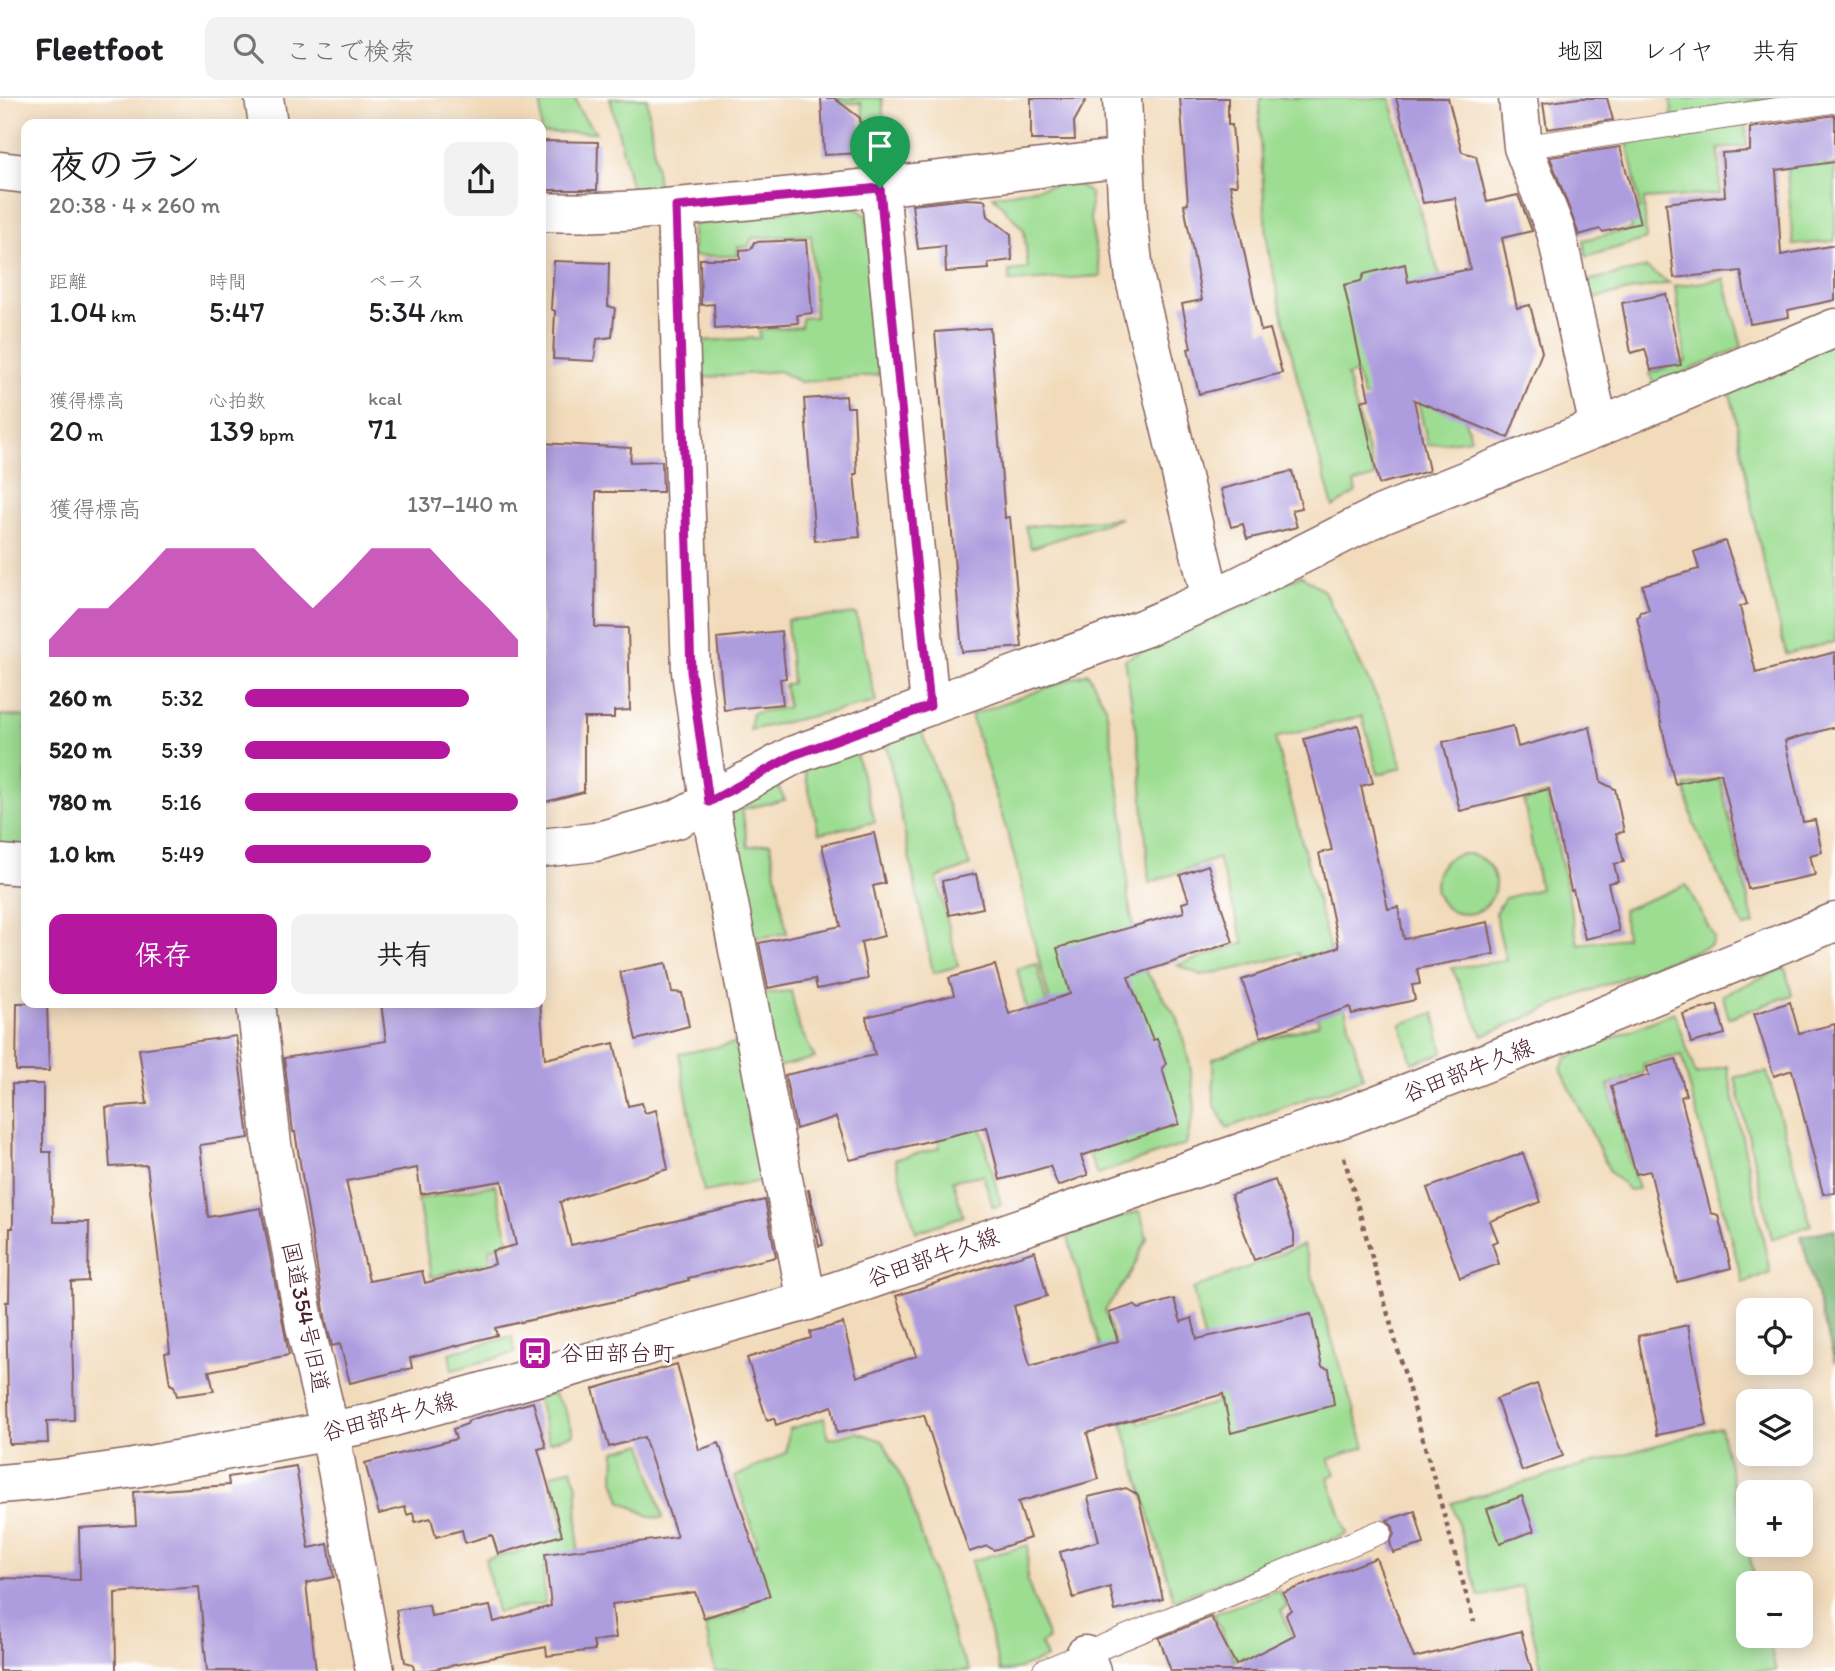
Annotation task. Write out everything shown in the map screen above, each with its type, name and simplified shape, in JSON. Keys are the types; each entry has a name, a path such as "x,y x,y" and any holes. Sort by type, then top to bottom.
{"street":[{"path":"264,98 267,119"},
{"path":"1122,98 1129,232 1139,300 1211,599"},
{"path":"1518,98 1523,147 1556,232 1599,427"},
{"path":"546,212 583,214 880,188 1124,158"},
{"path":"0,172 21,174"},
{"path":"880,188 930,706"},
{"path":"676,207 691,672 709,802 807,1301"},
{"path":"546,847 595,842 677,819 794,755 1144,628 1211,599 1382,514 1835,328"},
{"path":"0,864 21,866"},
{"name":"谷田部牛久線","path":"0,1484 134,1468 372,1423 807,1301 1334,1121 1542,1041 1835,922"},
{"name":"国道354号旧道","path":"257,1008 272,1144 305,1326 330,1432 375,1671"}],"lane":[{"path":"1523,147 1835,101"},
{"path":"1044,1671 1088,1663 1380,1532"}],"path":[{"path":"1334,1121 1475,1622"}],"green space":[{"path":"541,98 576,98 580,112 596,132 546,133 546,119 541,119"},
{"path":"610,98 647,98 658,186 632,189"},
{"path":"838,98 882,98 884,124 865,123 861,103 839,103"},
{"path":"1260,98 1390,98 1426,234 1467,356 1449,369 1471,439 1428,445 1416,393 1384,393 1364,397 1356,373 1347,376 1375,477 1354,483 1356,492 1333,507 1298,381 1268,251 1259,130"},
{"path":"1671,98 1781,98 1672,118"},
{"path":"1745,119 1747,146 1719,149 1720,194 1644,199 1646,239 1586,257 1583,240 1632,229 1629,212 1640,209 1627,140"},
{"path":"1822,155 1826,166 1835,165 1835,241 1793,245 1786,159"},
{"path":"1074,182 1091,194 1090,219 1101,276 1009,282 1009,271 1028,269 1024,230 993,196"},
{"path":"847,202 867,216 879,375 800,382 779,371 701,378 699,341 760,338 759,330 801,327 802,318 815,317 811,235 752,238 748,247 738,247 737,256 693,256 693,225"},
{"path":"1646,268 1669,283 1590,299 1586,281"},
{"path":"1724,279 1742,347 1654,386 1650,373 1686,361 1675,286"},
{"path":"1835,342 1835,642 1786,654 1756,530 1728,386"},
{"path":"1121,518 1031,548 1025,527 1032,526"},
{"path":"1301,575 1324,591 1392,728 1402,768 1378,774 1362,716 1275,738 1363,1078 1227,1128 1214,1104 1213,1059 1319,1024 1298,953 1201,975 1177,965 1244,943 1218,858 1149,883 1140,758 1125,659 1241,607"},
{"path":"856,614 876,702 750,730 752,713 788,707 784,685 792,683 787,620"},
{"path":"1088,673 1106,707 1124,824 1128,899 1137,945 1147,973 1178,1019 1190,1065 1195,1107 1186,1144 1097,1174 1090,1158 1014,855 971,715"},
{"path":"0,715 21,717 21,848 0,846"},
{"path":"921,730 970,866 937,878 958,966 933,973 886,742"},
{"path":"855,750 875,822 819,833 804,769"},
{"path":"1720,779 1754,925 1744,927 1694,825 1685,786"},
{"path":"765,784 779,788 785,800 742,809 748,847 770,843 787,933 751,939 729,823 740,797"},
{"path":"1547,794 1578,944 1626,938 1623,910 1686,885 1714,937 1711,945 1589,991 1483,1036 1452,968 1506,961 1495,913 1505,898 1540,889 1524,801"},
{"path":"1459,854 1471,854 1490,867 1495,884 1493,896 1482,909 1471,914 1459,914 1440,901 1435,890 1435,878 1448,859"},
{"path":"1037,964 1048,1010 1028,1015 1017,969"},
{"path":"1785,967 1792,995 1728,1018 1723,995"},
{"path":"791,991 799,1027 815,1058 773,1068 759,994"},
{"path":"949,1000 1001,1205 993,1207 983,1175 953,1180 963,1216 916,1232 895,1159 940,1148 933,1113"},
{"path":"1674,1012 1696,1075 1727,1066 1770,1272 1743,1283 1681,1055 1643,1064 1644,1073 1608,1085 1638,1189 1629,1190 1610,1172 1561,1069 1566,1058"},
{"path":"1434,1013 1443,1053 1412,1063 1401,1024"},
{"path":"736,1043 761,1181 704,1192 679,1054"},
{"path":"1767,1072 1811,1225 1772,1239 1735,1077"},
{"path":"495,1185 509,1242 489,1249 491,1262 431,1277 418,1199"},
{"path":"1140,1211 1147,1238 1131,1273 1105,1310 1139,1423 1218,1403 1193,1289 1303,1245 1365,1447 1329,1459 1335,1474 1328,1477 1347,1534 1174,1600 1067,1234"},
{"path":"1835,1229 1835,1363 1801,1236"},
{"path":"512,1336 515,1353 452,1370 449,1353"},
{"path":"553,1394 564,1408 574,1434 549,1442 537,1396"},
{"path":"824,1418 829,1439 857,1432 883,1441 907,1489 957,1648 970,1671 715,1671 705,1624 746,1610 728,1554 758,1544 735,1477 786,1453 789,1429"},
{"path":"1720,1427 1736,1497 1736,1557 1750,1557 1753,1571 1736,1571 1736,1648 1771,1648 1776,1671 1542,1671 1522,1586 1479,1597 1452,1503"},
{"path":"643,1444 663,1518 651,1517 621,1501 614,1479 615,1451"},
{"path":"572,1468 577,1487 578,1562 543,1568 545,1603 497,1612 485,1559 523,1551 522,1542 564,1530 551,1475"},
{"path":"1028,1545 1027,1580 1048,1639 1041,1644 1047,1658 1011,1671 1000,1671 971,1561"},
{"path":"1279,1590 1287,1607 1281,1610 1306,1671 1247,1664 1244,1657 1234,1661 1214,1614"}],"building":[{"path":"821,98 834,98 860,118 863,153 824,155"},
{"path":"1031,98 1087,98 1074,122 1075,140 1031,140"},
{"path":"1180,98 1228,98 1228,125 1232,125 1237,185 1230,185 1261,331 1270,329 1282,373 1199,394 1188,349 1191,348 1182,304 1202,300 1184,205 1188,204"},
{"path":"1396,98 1448,98 1462,152 1476,156 1487,202 1518,195 1532,231 1502,238 1517,308 1530,305 1542,352 1508,438 1414,400 1429,471 1379,484 1361,401 1369,399 1344,285 1361,281 1364,274 1405,264 1408,282 1470,269 1455,198 1423,203"},
{"path":"1579,98 1607,98 1613,120 1547,129 1543,103"},
{"path":"1835,115 1835,162 1776,170 1781,255 1835,245 1835,300 1788,310 1789,317 1750,324 1741,271 1674,278 1666,203 1725,196 1722,153 1750,151 1750,128"},
{"path":"546,141 598,142 597,190 546,190"},
{"path":"1620,147 1640,223 1579,235 1550,157"},
{"path":"966,199 985,200 988,216 1011,234 1012,260 988,263 989,269 946,272 945,246 918,249 912,205"},
{"path":"806,240 812,313 797,315 798,323 715,329 714,304 701,305 700,259 740,259 740,250 751,249 754,242"},
{"path":"554,261 609,263 608,306 615,308 612,337 597,339 594,361 553,359 555,311 551,309"},
{"path":"1666,294 1681,365 1651,370 1645,349 1631,353 1622,303"},
{"path":"990,328 1005,518 1010,517 1022,647 962,652 935,332"},
{"path":"846,396 847,407 854,407 857,474 854,474 860,537 815,541 804,399"},
{"path":"546,443 631,448 630,462 662,461 663,492 596,492 595,627 628,628 630,710 614,711 614,718 584,718 584,792 546,802"},
{"path":"1292,471 1302,508 1292,510 1297,527 1247,539 1243,524 1231,527 1221,489"},
{"path":"1725,541 1747,604 1740,607 1756,673 1835,652 1835,727 1785,741 1803,822 1815,820 1822,852 1810,855 1815,875 1748,889 1721,773 1675,784 1637,617 1640,612 1649,610 1642,585 1699,569 1694,552"},
{"path":"781,631 786,678 780,679 783,704 724,710 717,638"},
{"path":"1358,725 1373,783 1361,786 1388,909 1398,907 1404,939 1488,922 1494,954 1417,969 1420,984 1412,985 1415,1000 1352,1014 1350,1007 1261,1037 1242,980 1339,947 1319,853 1332,850 1304,739"},
{"path":"1513,726 1518,747 1590,727 1601,782 1615,789 1624,832 1616,833 1624,862 1614,864 1618,881 1608,883 1619,931 1585,939 1573,890 1571,891 1549,789 1460,811 1443,742"},
{"path":"874,833 885,883 873,886 884,936 861,942 868,979 817,989 815,979 768,988 759,943 841,926 822,845"},
{"path":"1208,865 1233,942 1128,977 1153,1040 1157,1039 1166,1064 1162,1068 1179,1124 1081,1156 1088,1175 1058,1186 1050,1166 1000,1180 987,1127 850,1160 836,1117 796,1129 785,1075 875,1055 866,1017 954,995 949,978 995,965 1009,1014 1070,994 1057,948 1184,912 1182,903 1189,901 1180,875"},
{"path":"976,874 983,908 949,915 942,881"},
{"path":"666,963 672,992 682,993 689,1026 636,1040 620,972"},
{"path":"1790,1002 1799,1033 1835,1024 1835,1193 1823,1194 1792,1070 1774,1076 1754,1014"},
{"path":"17,1003 21,1003 21,1008 47,1008 49,1071 16,1071"},
{"path":"1717,1005 1725,1034 1691,1043 1683,1014"},
{"path":"382,1008 540,1008 545,1059 614,1043 628,1106 642,1103 645,1113 656,1110 668,1169 560,1202 571,1245 765,1200 776,1257 688,1278 689,1280 634,1297 495,1328 497,1335 410,1358 412,1368 350,1383 340,1344 332,1346 326,1322 293,1132 284,1058 386,1041","holes":["417,1168 421,1194 502,1181 516,1245 492,1251 495,1264 425,1283 422,1271 369,1281 346,1181"]},
{"path":"236,1036 249,1138 200,1145 208,1217 261,1208 289,1355 209,1371 214,1391 177,1396 174,1386 170,1384 165,1353 170,1352 147,1165 110,1167 106,1107 147,1104 139,1049"},
{"path":"1676,1059 1686,1095 1681,1097 1711,1213 1718,1215 1731,1268 1677,1282 1650,1171 1636,1174 1611,1086 1649,1075 1647,1067"},
{"path":"12,1084 43,1084 43,1152 51,1152 53,1222 89,1222 88,1281 71,1282 74,1420 47,1421 48,1443 9,1444 6,1302 9,1302 10,1228 13,1228"},
{"path":"1523,1153 1541,1202 1490,1221 1498,1241 1492,1243 1499,1264 1460,1278 1427,1188"},
{"path":"1275,1180 1294,1233 1294,1246 1254,1260 1231,1195"},
{"path":"808,1190 823,1245 819,1246"},
{"path":"1035,1251 1047,1296 1014,1306 1030,1366 1118,1341 1109,1313 1134,1305 1139,1309 1174,1299 1181,1322 1192,1318 1197,1339 1311,1314 1322,1367 1329,1369 1334,1405 1231,1433 1223,1394 1087,1433 1099,1479 1018,1502 1030,1538 994,1550 987,1546 969,1552 924,1415 837,1433 832,1406 776,1425 774,1418 767,1420 747,1358 811,1338 810,1332 843,1323 857,1377 917,1356 896,1296"},
{"path":"1688,1325 1707,1425 1657,1435 1638,1336"},
{"path":"677,1364 699,1450 719,1443 770,1596 704,1618 695,1592 612,1604 616,1638 593,1641 595,1650 547,1656 546,1647 414,1671 413,1664 405,1662 396,1610 429,1605 431,1616 490,1606 494,1622 551,1606 545,1554 677,1537 644,1437 609,1447 593,1389"},
{"path":"1537,1384 1563,1456 1522,1471 1496,1399"},
{"path":"533,1402 546,1447 538,1449 562,1535 498,1554 492,1535 465,1543 462,1530 436,1537 431,1518 415,1522 413,1513 407,1515 405,1507 379,1514 365,1463 456,1439 453,1429 467,1424 469,1420"},
{"path":"296,1466 309,1548 328,1544 334,1577 306,1583 316,1671 207,1671 199,1587 115,1593 116,1671 0,1671 0,1578 80,1580 79,1528 136,1525 134,1492 229,1485 228,1477"},
{"path":"1126,1488 1138,1495 1163,1599 1115,1611 1110,1587 1073,1598 1060,1552 1099,1541 1088,1497"},
{"path":"1522,1496 1534,1531 1500,1543 1487,1509"},
{"path":"1415,1511 1424,1544 1393,1553 1390,1542 1394,1534 1393,1527 1387,1520"},
{"path":"1376,1558 1414,1658 1521,1631 1532,1671 1171,1671 1159,1638 1211,1617 1236,1665 1294,1635 1286,1614 1291,1610 1283,1593"}],"place":[{"name":"谷田部台町","path":"535,1353"}],"route":[{"path":"880,188 930,706 794,755 709,802 691,672 676,207 880,188"}]}
